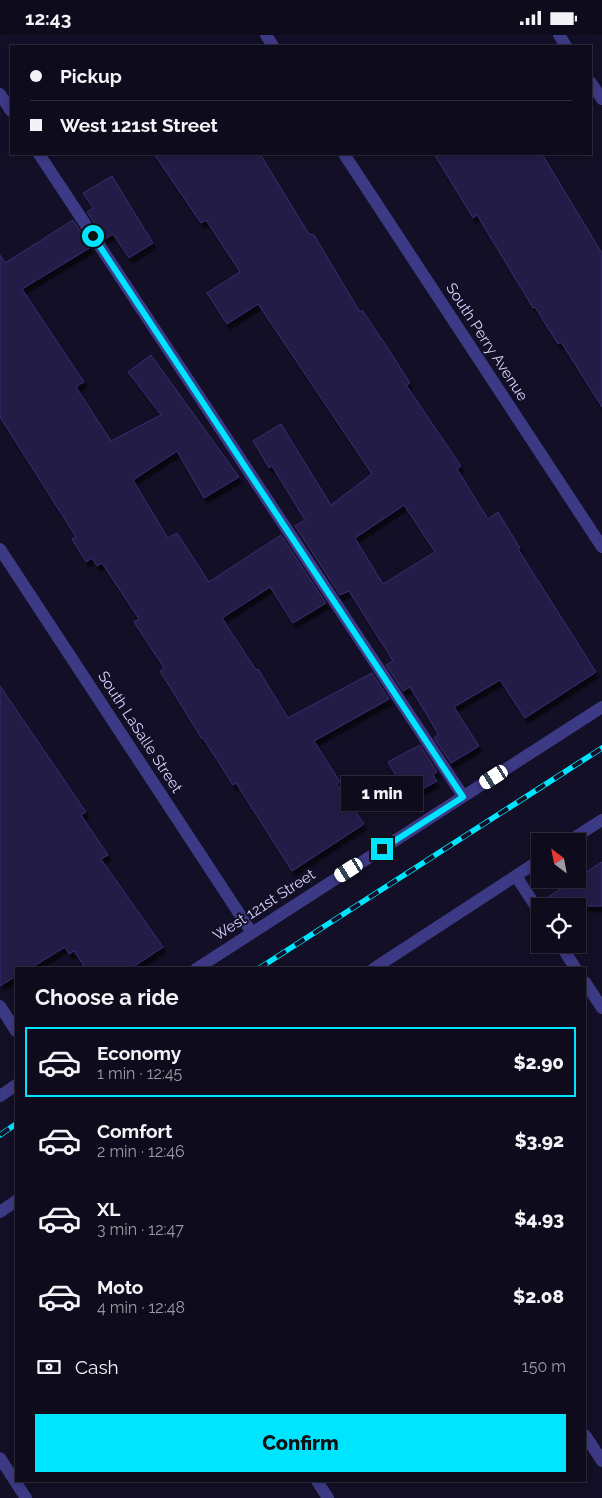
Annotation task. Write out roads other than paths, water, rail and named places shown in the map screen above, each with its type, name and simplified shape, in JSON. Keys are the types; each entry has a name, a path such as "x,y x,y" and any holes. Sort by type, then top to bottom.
{"street":[{"path":"592,84 602,99"},
{"path":"0,94 10,109"},
{"path":"40,155 463,797"},
{"name":"South Perry Avenue","path":"345,155 602,547"},
{"name":"South LaSalle Street","path":"0,549 252,933"},
{"name":"West 121st Street","path":"199,967 602,707"},
{"path":"582,833 602,820"},
{"path":"377,967 531,867"},
{"path":"516,876 531,899"},
{"path":"566,953 575,967"},
{"path":"586,984 602,1008"},
{"path":"0,1006 15,1029"},
{"path":"0,1095 15,1086"},
{"path":"0,1212 15,1202"},
{"path":"586,1437 602,1461"},
{"path":"0,1458 15,1481"},
{"path":"16,1482 26,1498"},
{"path":"318,1482 328,1498"}],"railway":[{"path":"261,967 602,748"},
{"path":"0,1135 15,1125"}]}
